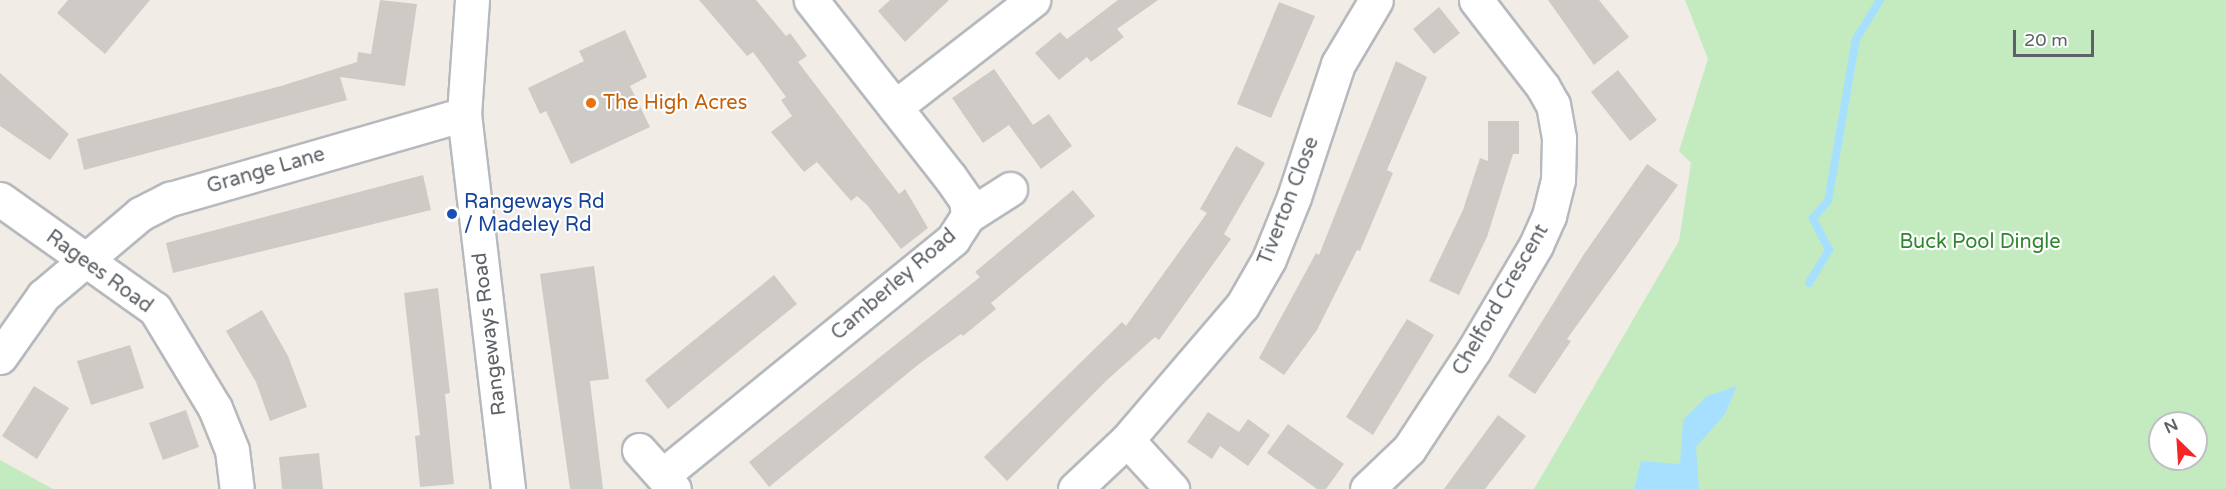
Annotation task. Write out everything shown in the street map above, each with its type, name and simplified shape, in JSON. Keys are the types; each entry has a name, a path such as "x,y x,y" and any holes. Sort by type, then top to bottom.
{"street":[{"name":"Rangeways Road","path":"472,0 464,114 508,489"},
{"name":"Camberley Road","path":"639,450 669,482 952,239 968,216 966,200 811,0"},
{"path":"895,106 1033,0"},
{"name":"Tiverton Close","path":"1075,489 1127,440 1242,306 1269,260 1310,151 1338,64 1376,0"},
{"name":"Chelford Crescent","path":"1368,489 1409,449 1474,350 1536,245 1549,216 1558,180 1559,138 1553,105 1544,87 1476,0"},
{"name":"Grange Lane","path":"0,357 43,296 140,214 170,199 464,114"},
{"path":"968,216 1010,189"},
{"name":"Ragees Road","path":"0,200 155,309 215,408 232,450 237,489"},
{"path":"1127,440 1172,489"}],"green space":[{"name":"Buck Pool Dingle","path":"1685,0 2226,0 2226,489 1534,489 1679,241 1691,163 1679,151 1708,59"},
{"path":"0,460 53,489 0,489"}],"water":[{"path":"1737,386 1725,414 1696,447 1699,489 1634,489 1641,461 1680,464 1683,420 1707,396"}],"building":[{"path":"68,0 150,0 105,54 57,13"},
{"path":"380,0 417,4 405,86 340,77 347,100 84,170 77,139 281,86 357,62 358,52 371,54"},
{"path":"699,0 756,0 786,36 790,33 807,56 798,62 899,194 905,189 928,228 901,249 868,206 857,196 851,201 817,162 804,172 771,132 792,116 781,100 786,97 753,52 747,56"},
{"path":"890,0 949,0 905,42 878,11"},
{"path":"1118,0 1158,0 1117,29 1124,37 1091,62 1087,57 1059,80 1035,53 1060,32 1067,39"},
{"path":"1548,0 1599,0 1629,37 1594,65"},
{"path":"1279,2 1315,16 1271,118 1237,104"},
{"path":"1439,7 1460,33 1434,54 1413,29"},
{"path":"625,30 647,77 630,86 650,127 571,164 546,111 540,114 528,88 584,61 579,51"},
{"path":"1396,61 1427,77 1387,170 1393,173 1360,251 1357,250 1317,330 1284,375 1259,358 1316,253 1319,255"},
{"path":"994,69 1033,125 1049,114 1072,146 1041,169 1009,125 983,143 952,98"},
{"path":"1618,70 1657,120 1630,141 1591,92"},
{"path":"0,73 69,134 50,160 0,126"},
{"path":"1488,121 1519,121 1519,154 1513,154 1487,237 1459,295 1429,281 1463,210 1480,158 1488,161"},
{"path":"1236,146 1265,163 1224,234 1231,239 1159,340 1155,337 1106,381 1007,481 984,457 1122,322 1126,326 1207,213 1200,209"},
{"path":"1647,164 1678,185 1567,339 1571,341 1535,394 1508,376 1584,254"},
{"path":"423,175 431,210 173,273 166,243"},
{"path":"1073,190 1095,216 991,303 996,309 963,336 961,334 919,364 769,487 749,462 980,277 975,272"},
{"path":"594,266 609,379 590,381 603,489 570,489 540,274"},
{"path":"774,275 797,304 668,409 645,380"},
{"path":"438,288 450,393 445,394 454,484 420,487 415,436 420,435 404,293"},
{"path":"262,310 288,356 307,407 270,421 256,382 226,331"},
{"path":"1407,319 1434,335 1373,435 1346,417"},
{"path":"130,345 144,388 91,405 77,361"},
{"path":"34,386 69,408 37,459 2,436"},
{"path":"186,410 199,447 163,460 149,423"},
{"path":"1208,412 1239,432 1248,419 1270,435 1248,466 1220,446 1212,459 1187,442"},
{"path":"1498,415 1526,436 1485,489 1444,489"},
{"path":"1288,424 1344,464 1326,489 1317,489 1267,453"},
{"path":"319,453 323,489 282,489 279,457"}],"waterway":[{"path":"1809,283 1829,250 1813,218 1828,201 1856,39 1880,0"}],"place":[{"name":"The High Acres","path":"591,103"},
{"name":"Rangeways Rd / Madeley Rd","path":"452,214"}]}
